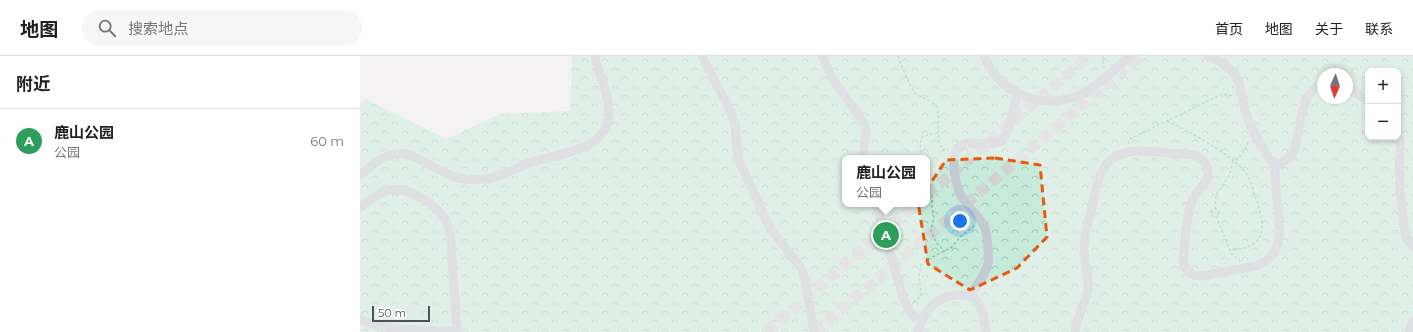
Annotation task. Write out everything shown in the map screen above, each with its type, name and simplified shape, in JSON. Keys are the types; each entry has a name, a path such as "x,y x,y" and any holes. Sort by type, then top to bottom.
{"street":[{"path":"360,175 383,158 397,154 404,154 412,156 445,174 458,178 481,179 503,175 528,164 588,145 599,137 608,122 607,99 595,56"},
{"path":"702,56 733,119 739,160 774,234 801,268 814,332"},
{"path":"822,56 832,78 864,123 866,132 863,155"},
{"path":"984,56 996,76 1007,87 1017,94 1041,101 1060,101 1084,93 1130,56"},
{"path":"1076,332 1078,318 1088,289 1084,259 1084,246 1097,180 1108,162 1119,154 1141,151 1193,155 1203,161 1206,165 1208,175 1206,181 1192,200 1191,205 1183,260 1184,267 1190,273 1198,276 1256,266 1266,260 1275,251 1280,240 1274,166 1248,119 1239,83 1234,73 1225,65 1209,56"},
{"path":"1274,166 1288,159 1293,153 1306,99 1313,89 1317,87"},
{"path":"1353,92 1365,99"},
{"path":"970,296 985,271 989,261 986,232 981,221 963,200 960,194 954,165 954,155 960,146 965,144 992,144 1002,140 1007,132 1017,94"},
{"path":"1399,140 1398,175 1404,225 1406,236 1413,248"},
{"path":"360,208 384,191 400,189 412,193 425,201 437,210 445,220 450,231 457,331 383,329 368,324 360,319"},
{"path":"877,207 906,306 911,313 922,322"},
{"path":"917,332 928,311 938,301 958,295 970,296 975,299 980,308 986,332"},
{"path":"1409,332 1413,321"}],"path":[{"path":"898,56 914,92 931,101 936,107 938,114 938,133 942,149 947,153 954,155"},
{"path":"1103,56 1104,78"},
{"path":"1128,152 1128,142 1130,139 1222,94 1243,99"},
{"path":"1167,121 1191,133 1234,161 1247,176 1260,208 1262,224 1260,235 1254,244 1242,249 1230,249"},
{"path":"920,155 921,138 923,136 938,133"},
{"path":"1216,216 1219,212 1215,209 1215,197 1229,176 1234,161 1243,154 1248,143 1255,134"},
{"path":"930,193 932,197 934,218 931,231 937,244 945,252"},
{"path":"1215,209 1211,213 1213,216 1216,216 1230,249 1234,255 1247,267"},
{"path":"906,306 918,299 921,295 919,276 921,265 927,260 945,252 952,247 962,234 981,221"}],"highlighted area":[{"path":"995,158 1040,165 1047,237 1017,268 970,290 928,264 918,202 946,160"}],"green space":[{"path":"572,56 1413,56 1413,332 360,332 360,104 365,99 447,139 500,114 570,111"}],"tunnel":[{"path":"930,192 1089,56"},
{"path":"815,332 1140,56"},
{"path":"766,332 912,207"}],"place":[{"name":"鹿山公园","path":"886,235"}]}
